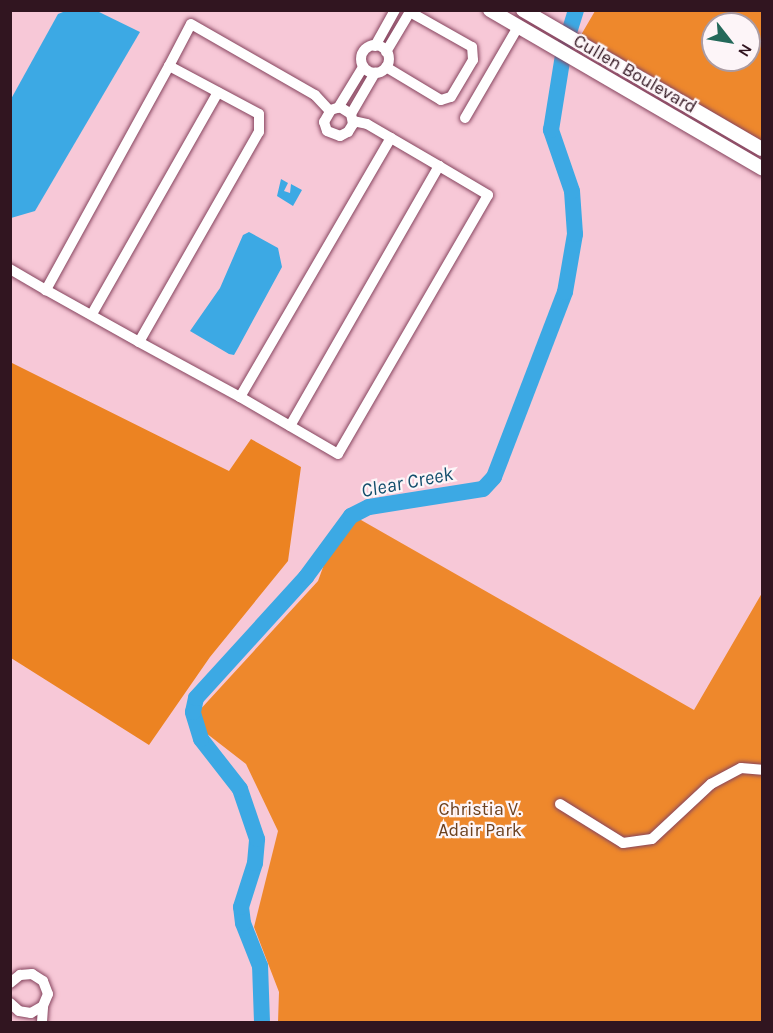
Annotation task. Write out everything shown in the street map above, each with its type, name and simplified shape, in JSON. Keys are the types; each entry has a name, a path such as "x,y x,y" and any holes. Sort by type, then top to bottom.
{"main road":[{"name":"Cullen Boulevard","path":"490,10 762,168"},
{"name":"Cullen Boulevard","path":"523,10 762,149"}],"street":[{"path":"386,67 375,73 344,135 331,134 324,122 363,66 362,54 375,46 395,10"},
{"path":"410,11 472,47 474,57 452,97 446,100 436,99 386,67 386,52 410,11"},
{"path":"10,269 46,290 92,314 139,342 240,397 338,454 488,195 391,138 334,109 315,95 191,24 46,290"},
{"path":"465,118 518,27"},
{"path":"375,46 386,52"},
{"path":"139,342 259,132 259,114 169,66"},
{"path":"363,66 375,73"},
{"path":"92,314 218,92"},
{"path":"240,397 391,138"},
{"path":"290,426 439,166"},
{"path":"560,804 623,843 652,839 711,784 741,768 762,770"},
{"path":"10,983 20,975 39,976 48,994 43,1006 42,1023"},
{"path":"10,1003 25,1013 43,1006"}],"green space":[{"path":"595,11 762,11 762,141 581,35"},
{"name":"Christia V. Adair Park","path":"354,516 694,710 762,593 762,1022 278,1022 279,992 254,927 278,831 246,764 206,733 197,713 318,581 330,548"}],"shaded area":[{"path":"10,362 229,471 251,439 301,467 288,561 210,657 149,745 11,658"}],"water":[{"path":"68,10 97,11 140,32 35,211 11,218 11,99 58,14"},
{"path":"281,179 288,183 284,191 290,193 291,184 302,190 293,206 277,196"},
{"path":"249,232 278,248 282,267 234,355 190,331 220,288 243,235"}],"waterway":[{"name":"Clear Creek","path":"262,1022 260,966 243,923 241,907 255,863 257,839 240,789 201,739 193,712 196,698 306,577 351,516 369,507 483,489 494,477 565,292 575,234 572,191 551,130 564,49 576,10"}]}
